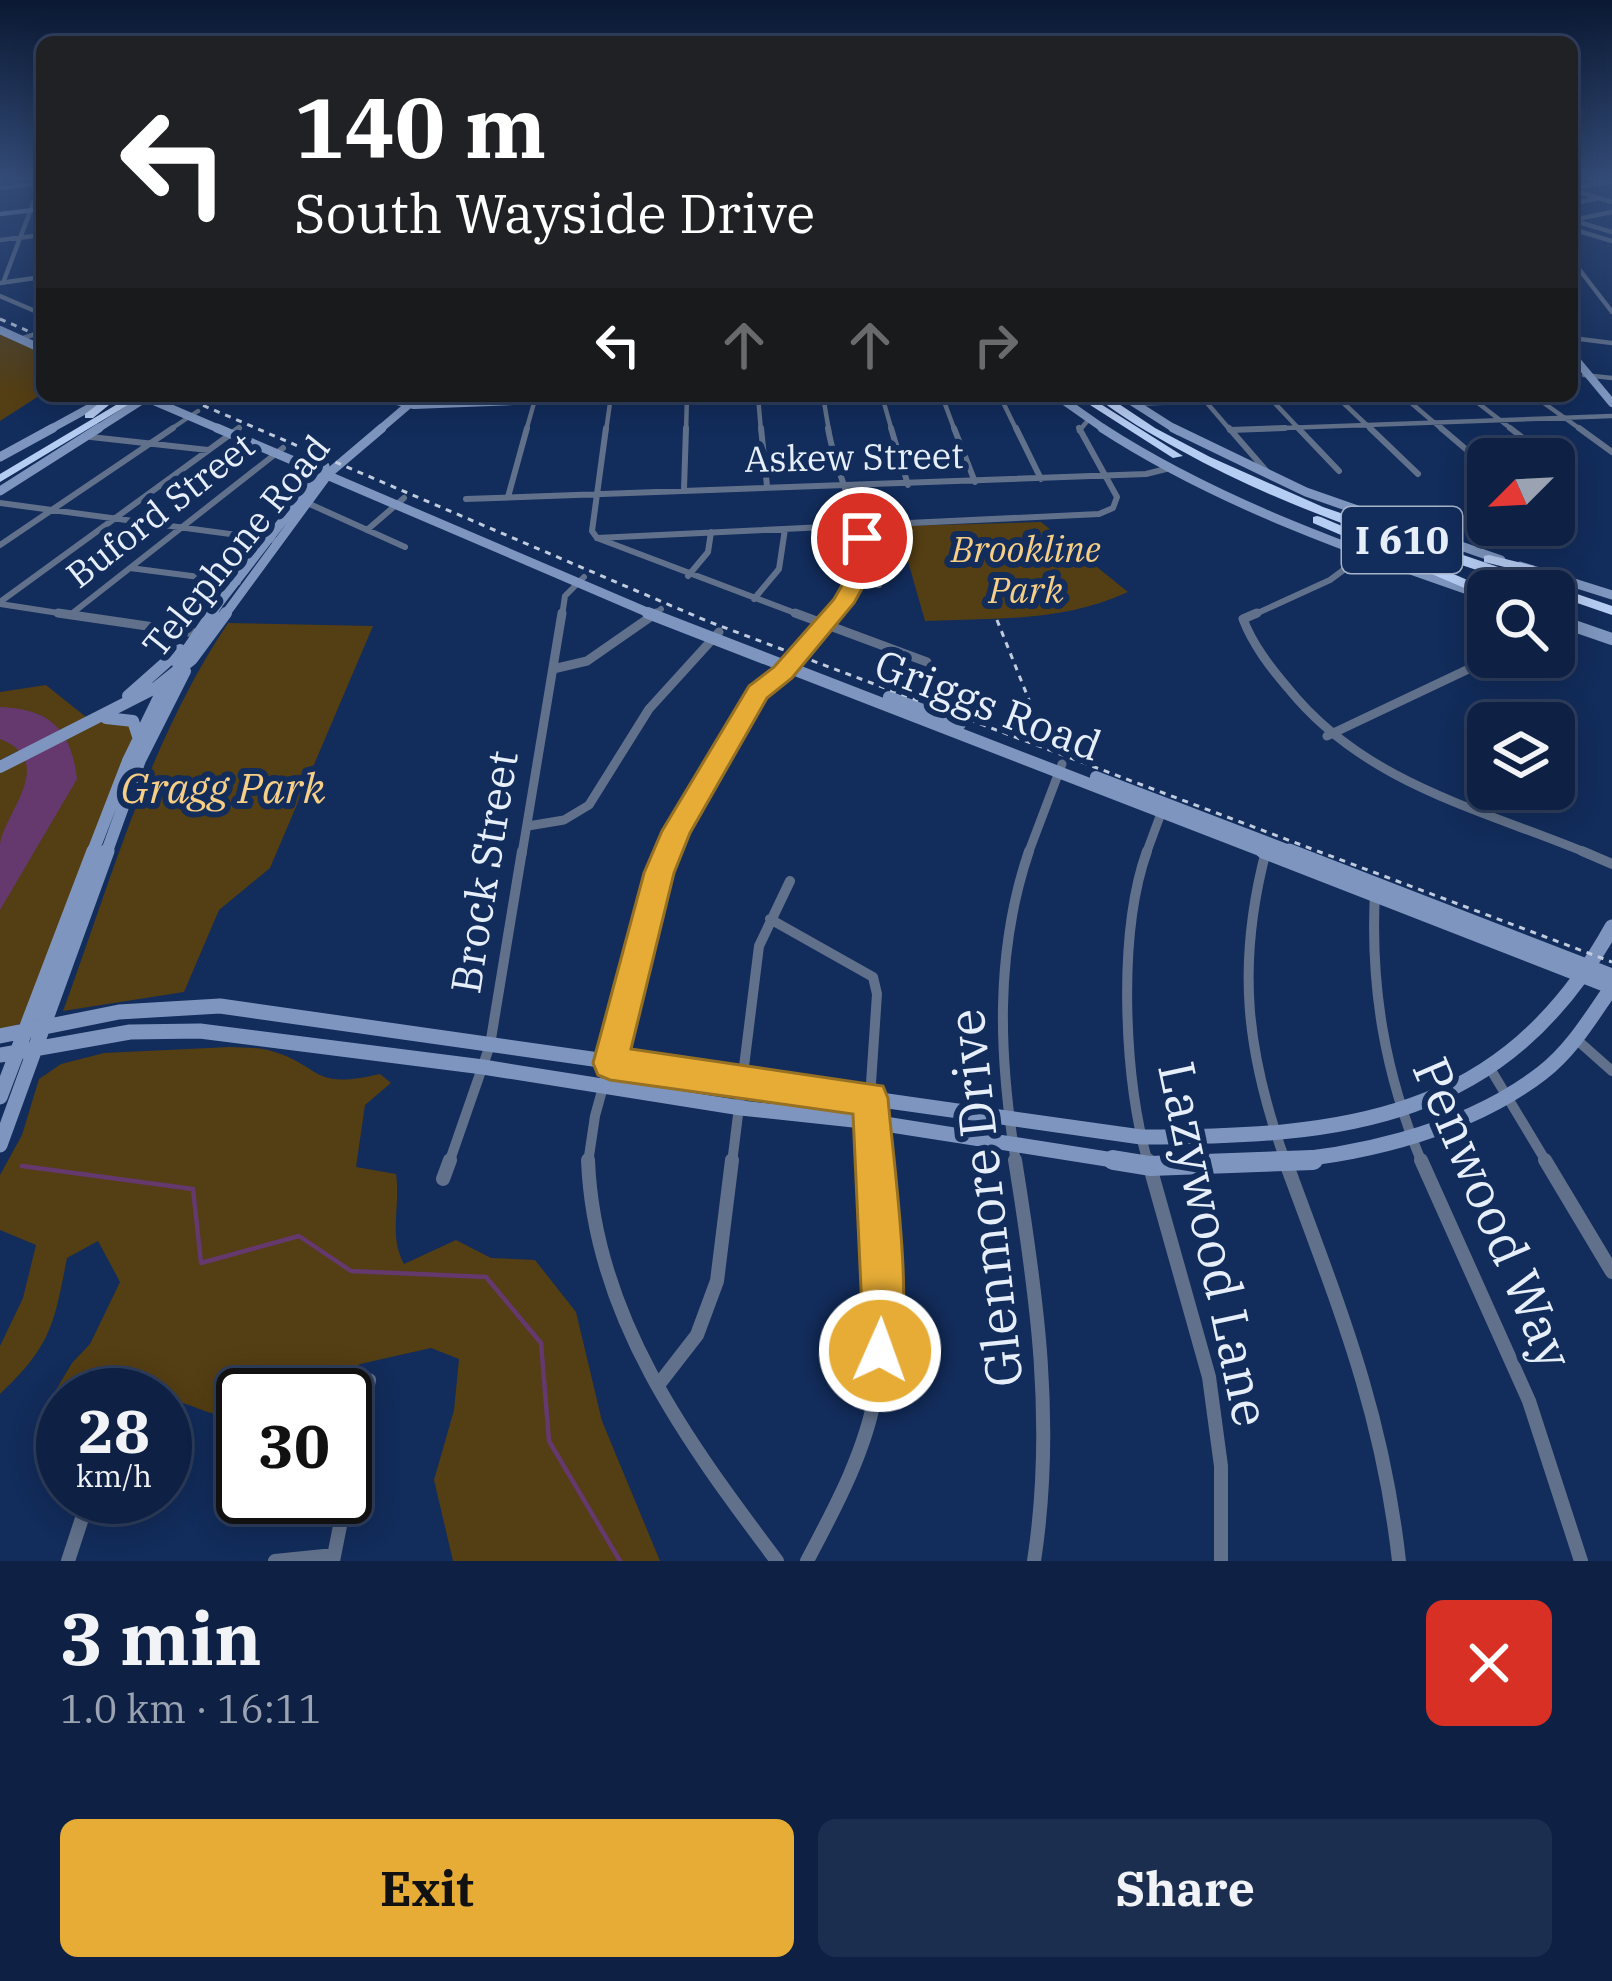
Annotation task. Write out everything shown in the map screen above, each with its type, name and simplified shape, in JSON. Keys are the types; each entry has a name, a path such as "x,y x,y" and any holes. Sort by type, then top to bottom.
{"highway":[{"path":"61,437 89,416 124,402"},
{"path":"0,474 127,402"},
{"name":"I 610","path":"1091,402 1177,456 1300,512 1467,571"},
{"name":"I 610","path":"1110,402 1199,455 1341,518 1492,570"},
{"path":"1300,512 1467,586"},
{"path":"1341,518 1529,569"},
{"name":"I 610","path":"1575,598 1612,611"},
{"path":"1575,609 1612,621"}],"main road":[{"path":"0,327 36,343"},
{"path":"1578,366 1612,410"},
{"path":"1578,374 1584,375"},
{"path":"1578,379 1612,410"},
{"path":"0,457 125,402"},
{"path":"40,466 129,402"},
{"path":"0,491 91,437 130,402"},
{"name":"Griggs Road","path":"156,402 195,412 657,612 1376,892 1588,972 1612,976"},
{"name":"Telephone Road","path":"91,720 156,674 201,634 327,469 407,402"},
{"path":"1065,402 1170,468 1365,554 1467,588"},
{"path":"1131,402 1239,460 1351,508 1612,595"},
{"name":"Telephone Road","path":"0,767 168,680 192,659 218,605 241,583"},
{"path":"1575,626 1612,639"},
{"path":"0,1097 8,1053 25,1029 138,737 168,680 201,634"},
{"path":"0,1145 140,760 192,659"},
{"path":"91,720 133,721 138,737"},
{"path":"0,1036 171,1006 220,1006 1142,1138 1275,1136 1399,1112 1490,1070 1552,1019 1588,972 1612,927"},
{"name":"Griggs Road","path":"1588,972 1612,987"},
{"path":"8,1053 160,1030 249,1035 1150,1166 1285,1162 1330,1159 1410,1137 1507,1097 1545,1071 1576,1039 1612,987"},
{"path":"160,1030 171,1006"}],"street":[{"path":"2,283 16,249"},
{"path":"1578,268 1612,312"},
{"path":"2,283 36,278"},
{"path":"1599,295 1612,296"},
{"path":"0,296 36,311"},
{"path":"29,308 36,306"},
{"path":"24,338 36,334"},
{"path":"1578,339 1612,343"},
{"path":"1584,375 1612,378"},
{"path":"508,496 534,402"},
{"path":"610,402 592,531 597,538 927,662"},
{"path":"684,489 687,402"},
{"path":"759,402 767,486"},
{"path":"777,1561 724,1492 622,1322 598,1259 588,1202 589,1152 659,873 676,831 758,692 825,625 856,580 862,548 859,525 841,483 824,402"},
{"path":"884,402 908,485"},
{"path":"943,402 975,482"},
{"path":"1003,402 1041,478"},
{"path":"1134,404 1162,402"},
{"path":"1206,402 1269,474"},
{"path":"1274,402 1339,471"},
{"path":"1342,402 1418,474"},
{"path":"1409,402 1467,450"},
{"path":"1476,402 1522,438"},
{"path":"1542,402 1612,452"},
{"path":"1230,430 1564,418 1612,410"},
{"path":"0,545 195,412"},
{"path":"597,538 1093,515 1113,508 1116,493 1078,429 1089,419"},
{"path":"0,603 236,430"},
{"path":"91,437 208,450"},
{"name":"Buford Street","path":"70,615 280,450"},
{"path":"1239,460 1252,455"},
{"name":"Askew Street","path":"466,499 841,483 908,485 1106,476 1170,468"},
{"path":"302,500 405,547"},
{"path":"367,530 402,500"},
{"path":"0,503 273,539"},
{"path":"754,599 784,557 785,529"},
{"path":"688,576 708,553 711,532"},
{"path":"1365,554 1341,574 1245,616 1244,623 1299,708 1327,736 1392,777 1612,863"},
{"path":"130,568 241,583"},
{"name":"Brock Street","path":"443,1179 490,1045 565,596 581,579"},
{"path":"856,580 879,585"},
{"path":"0,603 201,634"},
{"path":"553,669 587,661 657,612"},
{"path":"529,826 564,820 589,805 649,709 716,635"},
{"path":"1327,736 1467,670"},
{"name":"Glenmore Drive","path":"1034,1561 1046,1411 1041,1328 1000,1050 1002,968 1030,846 1061,767"},
{"name":"Lazywood Lane","path":"1163,808 1143,862 1134,910 1128,1002 1142,1138 1209,1377 1221,1466 1221,1561"},
{"path":"1266,849 1250,921 1247,974 1253,1039 1275,1136 1357,1348 1392,1485 1400,1561"},
{"path":"659,1384 698,1335 717,1281 759,946 790,881"},
{"name":"Penwood Way","path":"1376,892 1369,946 1376,1021 1399,1112 1556,1465 1581,1561"},
{"path":"770,919 873,977 878,994 870,1098 883,1310 876,1393 846,1486 807,1561"},
{"path":"1576,1039 1612,1071"},
{"path":"1490,1070 1612,1272"},
{"path":"68,1561 80,1524"},
{"path":"275,1561 334,1558 341,1524"}],"green space":[{"path":"0,332 36,348 36,398 0,421"},
{"name":"Brookline Park","path":"1041,522 1128,592 1054,614 925,621 898,526"},
{"name":"Gragg Park","path":"228,623 373,626 270,868 219,910 184,992 63,1011 154,763 200,668"},
{"path":"46,685 86,717 0,760 0,692"},
{"path":"123,720 134,730 132,741 21,1023 0,1032 0,771 100,721"},
{"path":"229,1047 268,1050 328,1078 380,1074 391,1083 365,1105 356,1167 396,1174 396,1231 404,1264 456,1240 491,1258 535,1260 576,1312 602,1421 660,1561 453,1561 434,1480 454,1410 459,1359 431,1348 356,1368 216,1368 216,1414 192,1406 192,1368 69,1368 90,1344 120,1282 98,1241 67,1258 48,1333 30,1362 0,1394 0,1346 23,1298 36,1245 0,1230 0,1175 22,1135 39,1079 61,1064 104,1053"}],"shaded area":[{"path":"0,707 32,712 55,725 69,747 77,779 0,910 0,844 27,773 17,749 0,739"}],"waterway":[{"path":"22,1166 193,1189 201,1263 299,1236 351,1271 486,1277 541,1343 549,1441 620,1561"}],"railway":[{"path":"0,319 36,334"},
{"path":"195,402 707,621 1612,962"},
{"path":"997,620 1037,720 1071,753"}],"route":[{"path":"862,538 856,580 842,603 783,673 758,692 676,831 659,873 610,1063 870,1098 883,1310 880,1351"}]}
